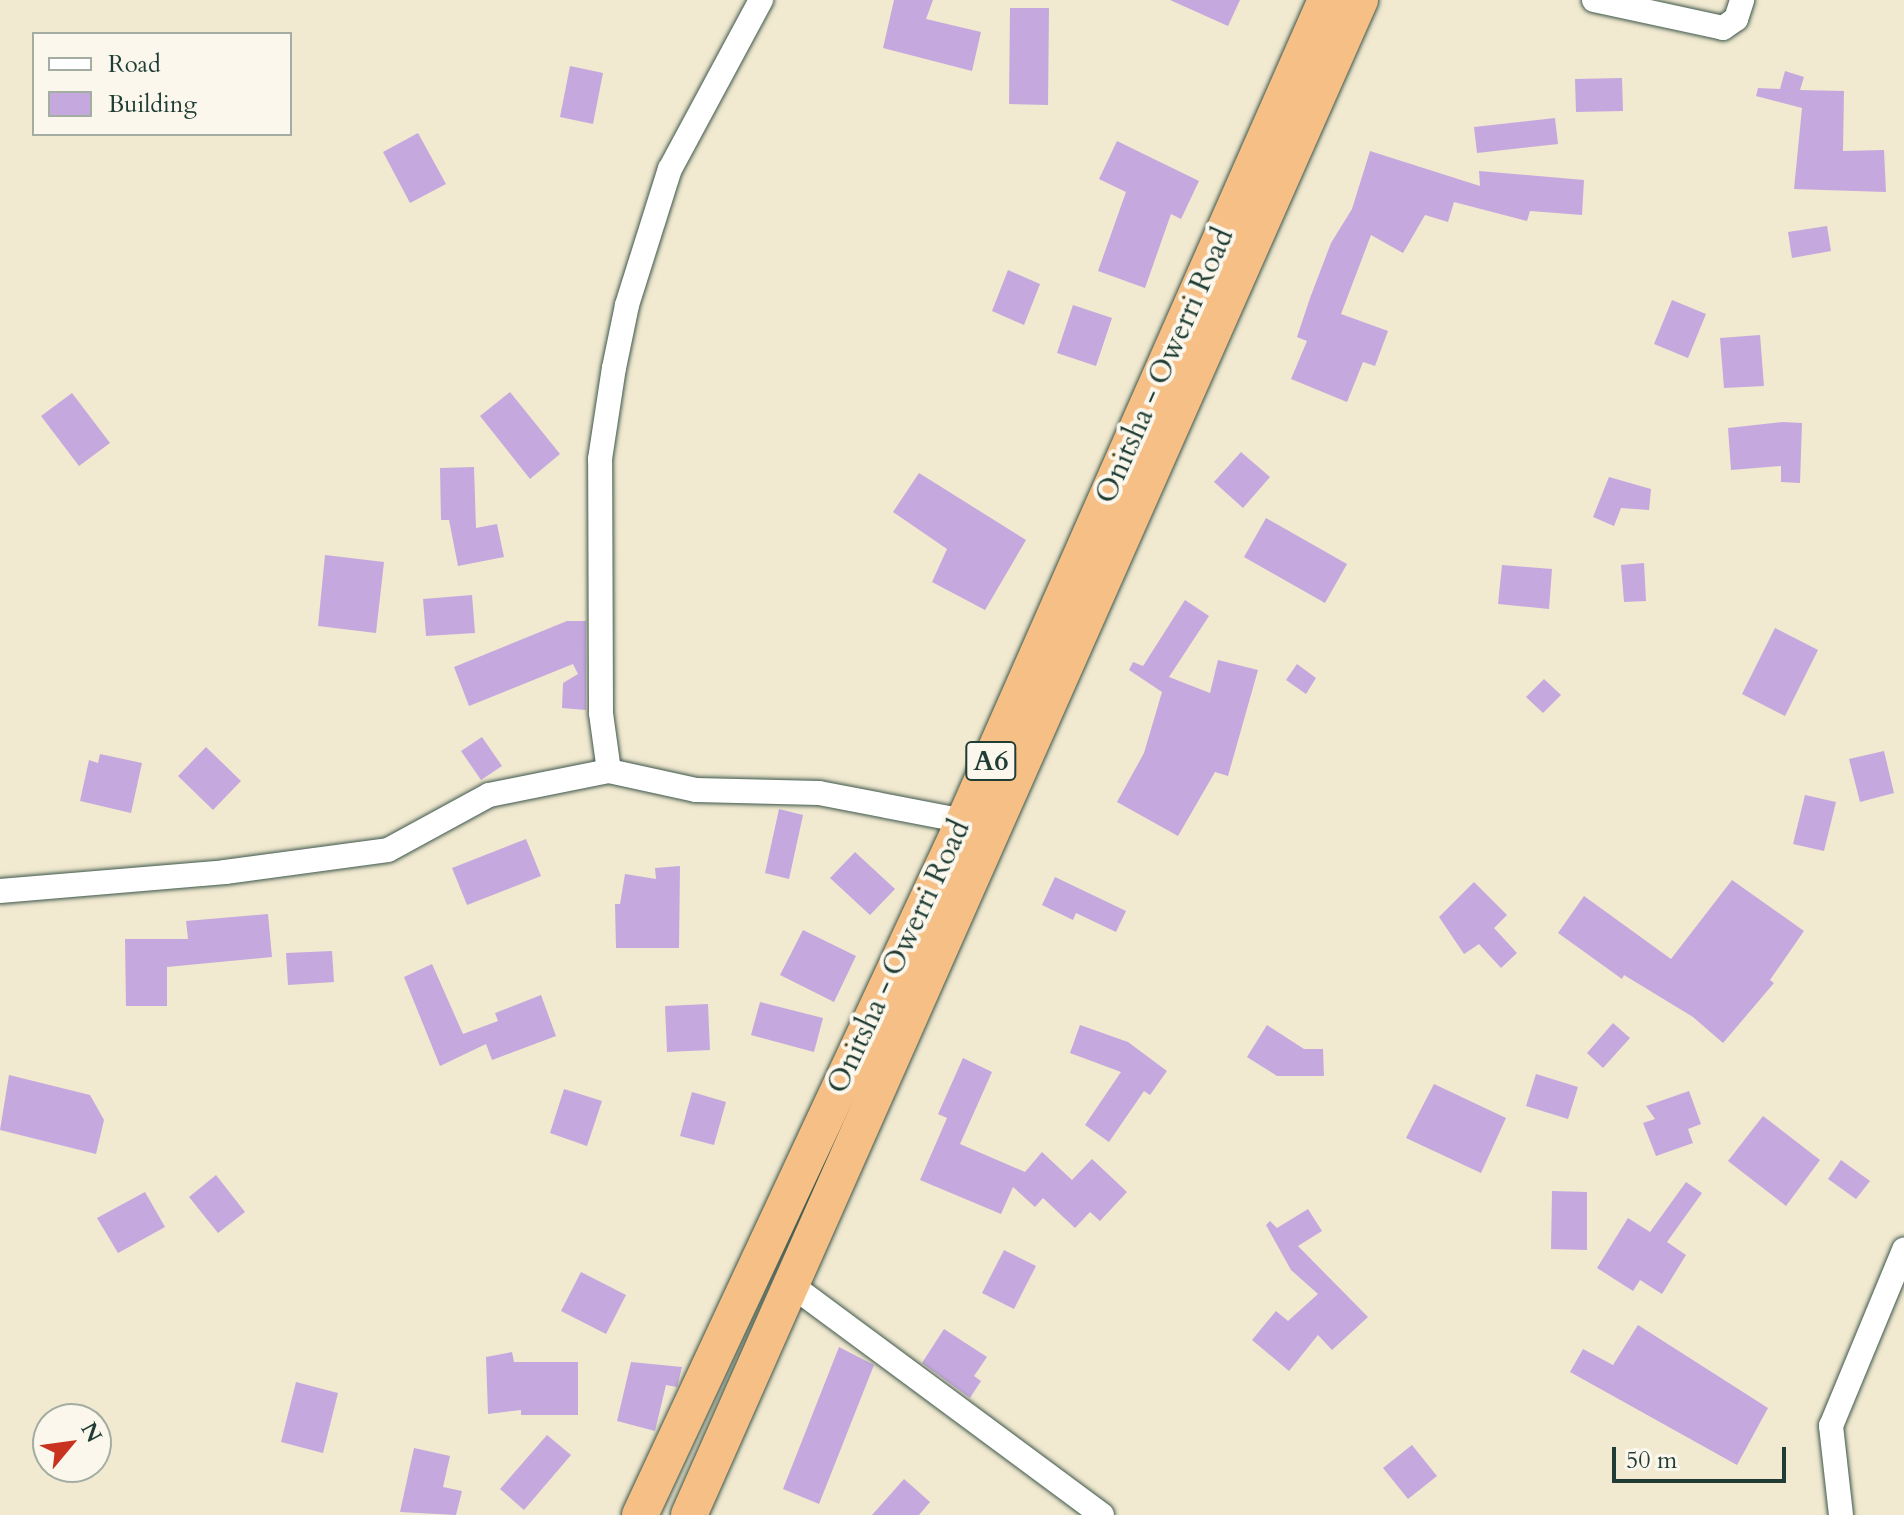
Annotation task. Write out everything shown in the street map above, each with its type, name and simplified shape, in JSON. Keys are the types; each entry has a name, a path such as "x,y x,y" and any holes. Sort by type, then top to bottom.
{"highway":[{"name":"Onitsha - Owerri Road","path":"640,1515 964,821 1326,0"},
{"name":"Onitsha - Owerri Road","path":"689,1515 1360,0"}],"street":[{"path":"609,771 601,713 600,459 614,368 627,305 670,169 761,0"},
{"path":"1594,0 1723,28 1736,19 1742,0"},
{"path":"0,891 225,872 388,850 489,795 609,771 696,790 819,793 964,821"},
{"path":"1841,1515 1831,1426 1904,1250"},
{"path":"790,1284 1102,1515"}],"building":[{"path":"894,0 933,0 926,19 981,32 972,71 883,48"},
{"path":"1170,0 1240,0 1228,26"},
{"path":"1010,8 1049,8 1048,105 1009,104"},
{"path":"570,66 603,73 593,124 560,117"},
{"path":"1785,71 1804,77 1800,90 1844,91 1843,151 1884,150 1886,192 1794,189 1802,108 1756,96 1758,88 1780,89"},
{"path":"1622,78 1623,111 1576,112 1575,79"},
{"path":"1555,118 1558,144 1477,153 1474,127"},
{"path":"418,133 446,184 410,203 383,152"},
{"path":"1117,141 1199,181 1181,219 1171,214 1145,288 1098,271 1126,192 1099,179"},
{"path":"1370,151 1480,186 1479,171 1584,180 1582,215 1530,211 1527,221 1454,202 1448,222 1425,215 1403,253 1371,235 1341,314 1388,331 1375,366 1363,362 1347,402 1291,379 1307,341 1297,337 1310,298 1331,243 1352,209"},
{"path":"1827,226 1831,251 1792,258 1788,232"},
{"path":"1008,270 1040,284 1024,325 992,311"},
{"path":"1672,300 1706,314 1688,358 1654,344"},
{"path":"1073,305 1112,318 1096,366 1057,353"},
{"path":"1760,335 1764,386 1724,388 1720,338"},
{"path":"510,392 560,454 530,479 480,416"},
{"path":"72,393 110,443 79,466 41,416"},
{"path":"1802,423 1800,483 1781,482 1781,466 1731,470 1728,428"},
{"path":"1241,452 1270,477 1243,508 1214,482"},
{"path":"474,467 476,528 497,524 504,557 458,566 449,520 441,520 440,468"},
{"path":"919,473 1026,540 985,610 932,582 947,549 893,512"},
{"path":"1609,477 1651,489 1649,510 1621,508 1614,526 1593,517"},
{"path":"1266,518 1347,564 1325,603 1244,557"},
{"path":"325,555 384,562 376,633 318,626"},
{"path":"1644,563 1646,601 1624,602 1621,565"},
{"path":"1502,565 1552,569 1549,609 1498,604"},
{"path":"472,595 475,633 426,636 423,599"},
{"path":"1185,600 1209,616 1169,677 1210,693 1218,660 1258,670 1228,776 1215,772 1178,836 1117,802 1144,753 1162,692 1129,670 1133,662 1143,666"},
{"path":"567,621 586,621 586,710 562,708 563,683 578,674 573,664 469,706 454,667"},
{"path":"1775,628 1818,650 1785,716 1742,694"},
{"path":"1297,664 1316,678 1306,694 1286,680"},
{"path":"1544,679 1561,695 1543,713 1526,697"},
{"path":"482,737 502,766 481,780 461,751"},
{"path":"206,747 241,781 213,810 178,776"},
{"path":"1884,751 1894,793 1860,802 1849,759"},
{"path":"100,754 142,763 131,813 80,801 89,760 98,763"},
{"path":"1805,795 1836,802 1824,851 1793,844"},
{"path":"779,809 803,815 789,879 765,873"},
{"path":"526,839 541,876 467,905 452,868"},
{"path":"855,852 895,889 870,915 830,878"},
{"path":"680,866 679,948 616,948 615,904 620,904 625,874 656,879 655,868"},
{"path":"1055,877 1126,911 1116,932 1076,913 1073,920 1042,905"},
{"path":"1732,880 1804,931 1770,980 1774,983 1723,1043 1693,1017 1624,975 1622,979 1558,933 1584,896 1671,959"},
{"path":"1474,882 1507,915 1494,928 1517,953 1501,968 1479,944 1464,954 1439,917"},
{"path":"268,914 272,957 167,967 167,1006 126,1006 125,939 188,939 186,921"},
{"path":"803,930 856,956 834,1002 780,975"},
{"path":"332,951 334,982 288,985 286,953"},
{"path":"432,964 463,1034 498,1021 495,1013 541,995 556,1036 492,1060 486,1044 440,1066 404,977"},
{"path":"760,1002 823,1018 814,1052 751,1035"},
{"path":"708,1004 710,1050 667,1052 665,1006"},
{"path":"1613,1023 1630,1038 1603,1068 1587,1053"},
{"path":"1080,1025 1128,1042 1167,1071 1150,1095 1144,1091 1109,1142 1085,1125 1121,1072 1070,1053"},
{"path":"1267,1025 1304,1049 1323,1049 1324,1076 1277,1076 1247,1057"},
{"path":"963,1058 992,1072 960,1144 1025,1172 1042,1152 1072,1180 1092,1159 1127,1192 1100,1221 1090,1212 1075,1228 1043,1198 1035,1207 1013,1187 1001,1214 920,1180 947,1118 938,1114"},
{"path":"1536,1074 1578,1087 1568,1119 1526,1106"},
{"path":"9,1075 90,1095 104,1120 96,1154 0,1130"},
{"path":"1434,1084 1506,1118 1481,1173 1406,1138"},
{"path":"564,1089 602,1101 587,1146 550,1133"},
{"path":"1689,1091 1701,1124 1688,1129 1693,1143 1656,1156 1643,1123 1655,1119 1646,1106"},
{"path":"692,1092 726,1102 714,1145 680,1136"},
{"path":"1763,1116 1820,1160 1786,1206 1728,1161"},
{"path":"1841,1160 1870,1181 1856,1199 1828,1179"},
{"path":"216,1175 245,1212 218,1233 189,1197"},
{"path":"1686,1182 1702,1193 1667,1242 1686,1255 1662,1294 1640,1280 1633,1291 1597,1268 1628,1218 1650,1232"},
{"path":"1552,1191 1587,1192 1587,1250 1551,1249"},
{"path":"145,1192 165,1227 118,1253 97,1218"},
{"path":"1308,1209 1322,1231 1298,1246 1368,1317 1332,1350 1318,1335 1289,1371 1252,1340 1276,1311 1288,1321 1318,1294 1291,1270 1266,1225 1270,1221 1277,1228"},
{"path":"1004,1250 1036,1266 1014,1309 982,1293"},
{"path":"581,1272 626,1295 606,1334 561,1311"},
{"path":"1638,1325 1768,1408 1737,1465 1570,1372 1583,1349 1613,1365"},
{"path":"944,1329 987,1357 974,1376 981,1381 970,1398 922,1363"},
{"path":"839,1347 874,1365 819,1504 783,1489"},
{"path":"512,1352 514,1362 578,1362 578,1415 521,1415 521,1410 488,1414 486,1357"},
{"path":"631,1362 682,1367 677,1387 666,1385 655,1431 617,1421"},
{"path":"296,1382 338,1393 323,1453 281,1442"},
{"path":"547,1435 571,1455 524,1510 500,1489"},
{"path":"1412,1445 1437,1476 1408,1499 1383,1468"},
{"path":"414,1448 450,1456 443,1487 462,1491 456,1515 400,1512"},
{"path":"904,1479 930,1502 919,1515 872,1515"}]}
